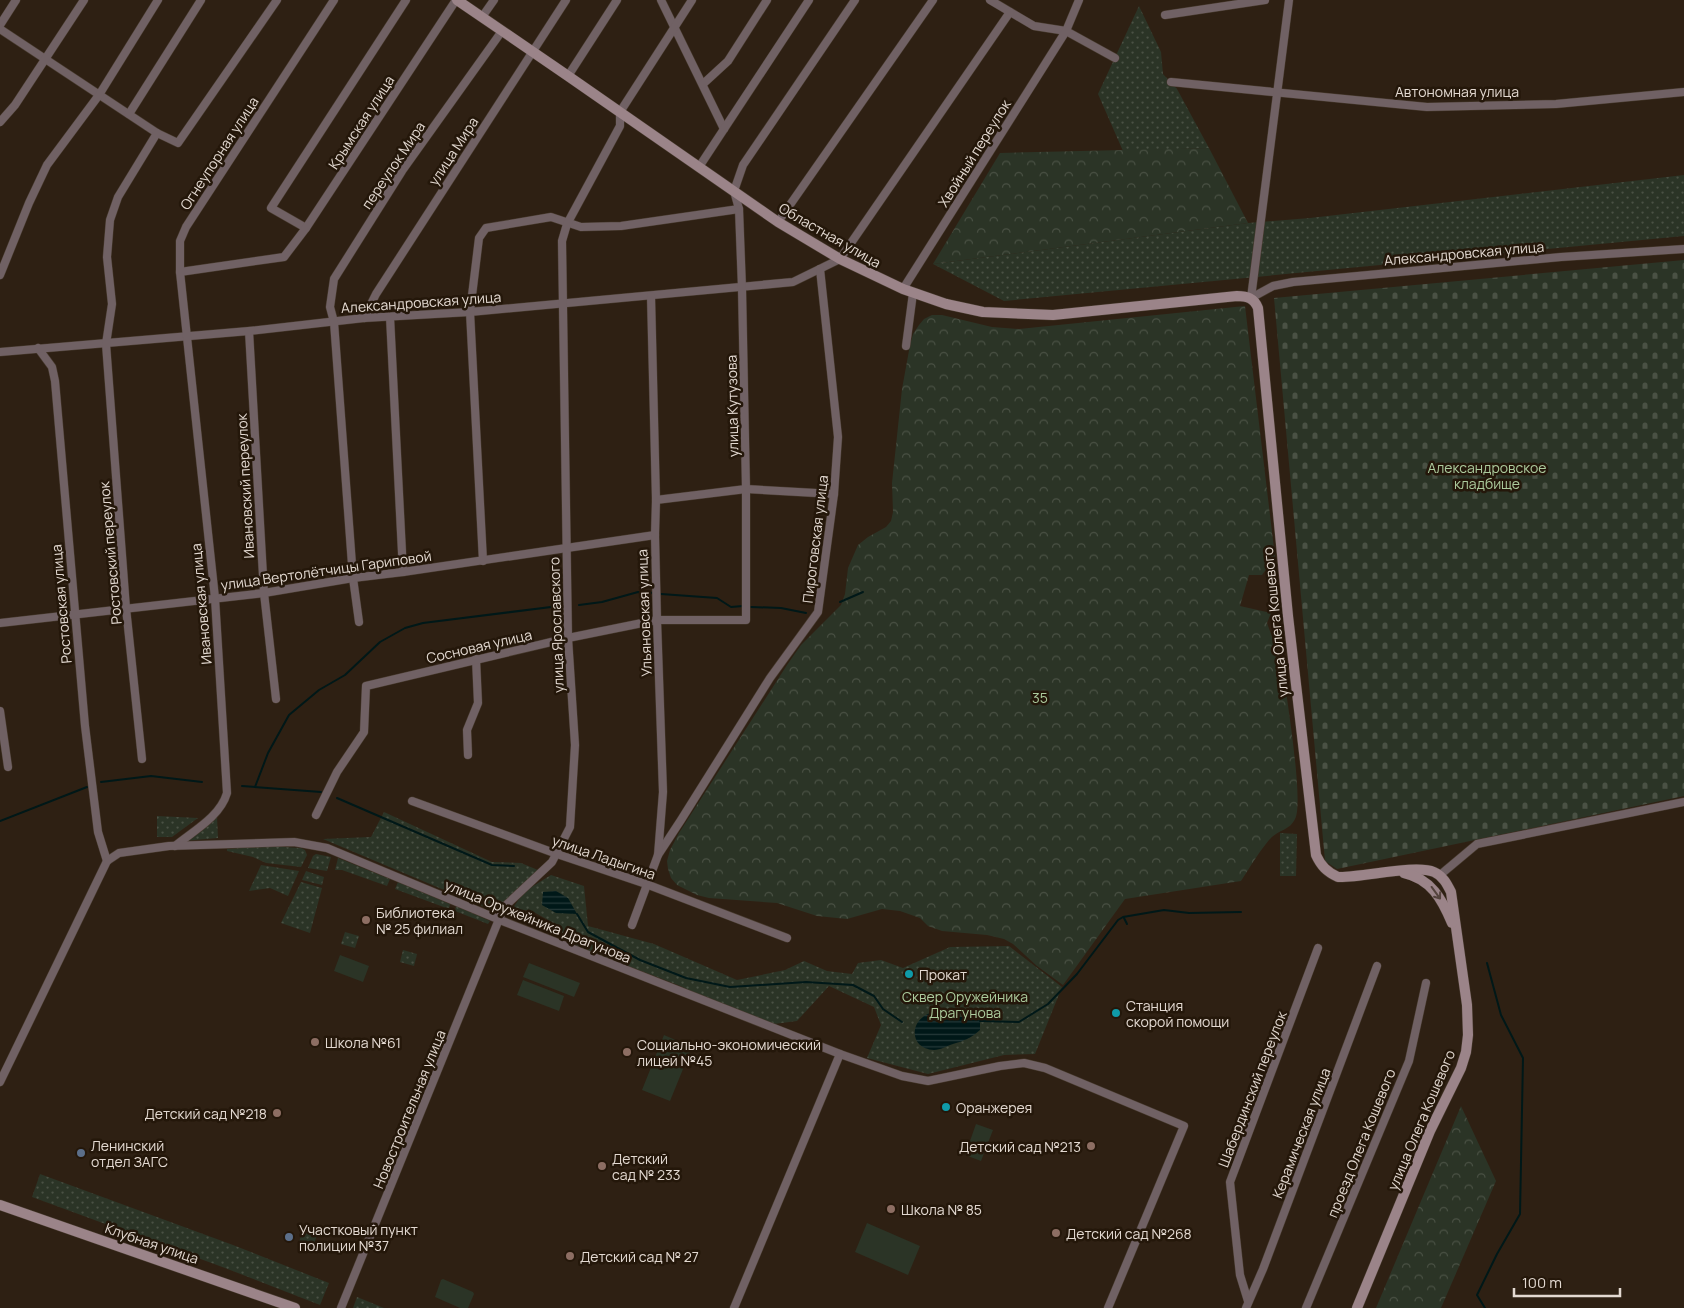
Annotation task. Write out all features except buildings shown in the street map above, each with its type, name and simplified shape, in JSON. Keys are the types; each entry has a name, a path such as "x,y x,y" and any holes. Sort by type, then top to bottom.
{"main road":[{"name":"Областная улица","path":"456,0 533,51 778,222 840,260 913,293 946,304 984,312 1054,315 1237,296 1251,298"},
{"name":"улица Олега Кошевого","path":"1251,298 1258,308 1288,616 1316,855 1324,868 1338,877 1420,869 1433,871 1440,875 1451,892 1467,1005 1468,1035 1466,1052 1430,1131 1357,1308"},
{"name":"улица Олега Кошевого","path":"1396,872 1419,878 1436,891 1445,906 1457,935"},
{"name":"Клубная улица","path":"0,1205 295,1308"}],"street":[{"path":"0,25 16,0"},
{"path":"0,122 15,105 84,0"},
{"path":"0,276 29,203 47,165 99,95 158,0"},
{"path":"129,114 201,0"},
{"path":"0,29 157,133 178,143 277,0"},
{"name":"Огнеупорная улица","path":"187,337 179,247 183,232 334,0"},
{"path":"306,228 271,208 406,0"},
{"name":"Крымская улица","path":"180,272 284,257 306,228 456,0"},
{"path":"482,17 494,0"},
{"name":"улица Мира","path":"364,318 376,294 566,0"},
{"path":"568,76 617,0"},
{"path":"661,0 724,129"},
{"path":"620,112 692,0"},
{"path":"702,84 728,61 767,0"},
{"path":"699,167 809,0"},
{"path":"734,191 743,165 855,0"},
{"path":"778,222 933,0"},
{"path":"990,0 1034,26 1066,31 1115,58"},
{"name":"Хвойный переулок","path":"903,289 1066,31 1080,0"},
{"path":"1165,16 1226,3 1266,0"},
{"path":"1251,298 1289,0"},
{"path":"840,260 1010,12"},
{"name":"переулок Мира","path":"359,622 353,578 334,322 330,307 334,280 402,171 502,31"},
{"name":"Автономная улица","path":"1171,82 1427,107 1556,104 1684,92"},
{"name":"улица Ярославского","path":"500,920 504,907 552,862 570,827 575,745 568,638 562,241 567,224 620,126 620,112"},
{"name":"Ростовский переулок","path":"142,759 126,608 106,344 112,304 107,257 110,220 118,198 157,133"},
{"name":"улица Кутузова","path":"734,191 739,209 742,288 746,489 746,620"},
{"path":"483,561 470,312 479,238 486,228 551,217 567,224 581,227 621,226 739,209"},
{"name":"Александровская улица","path":"1251,298 1273,286 1293,282 1561,257 1684,249"},
{"name":"Александровская улица","path":"0,352 249,332 364,318 470,312 742,288 793,282 840,260"},
{"name":"Пироговская улица","path":"658,855 770,678 818,612 834,494 838,437 820,269"},
{"path":"906,346 913,293"},
{"name":"Ульяновская улица","path":"632,925 658,855 662,792 651,296"},
{"path":"390,317 403,572"},
{"name":"Ивановский переулок","path":"249,332 264,593 276,699"},
{"name":"Ивановская улица","path":"175,846 218,812 224,803 227,793 215,598 187,337"},
{"name":"Ростовская улица","path":"38,348 52,368 55,381 85,726 98,832 107,861"},
{"path":"656,500 746,489 834,494"},
{"name":"улица Вертолётчицы Гариповой","path":"0,623 264,593 353,578 655,535"},
{"name":"Сосновая улица","path":"316,815 337,772 364,732 366,686 568,638 657,620 746,620"},
{"path":"468,755 467,730 478,703 476,659"},
{"path":"0,711 8,767"},
{"name":"улица Ладыгина","path":"412,801 646,884 786,938"},
{"path":"1440,875 1477,844 1684,802"},
{"name":"улица Оружейника Драгунова","path":"107,861 119,853 175,846 294,842 327,848 500,920 840,1054 902,1076 928,1081 1024,1063 1045,1068 1184,1126 1108,1308"},
{"path":"0,1082 107,861"},
{"name":"Новостроительная улица","path":"341,1308 500,920"},
{"name":"Шабердинский переулок","path":"1247,1304 1240,1275 1230,1182 1318,948"},
{"name":"Керамическая улица","path":"1247,1304 1265,1262 1377,966"},
{"name":"проезд Олега Кошевого","path":"1306,1308 1408,1061 1426,983"},
{"path":"734,1308 840,1054"}],"green space":[{"path":"1139,6 1161,52 1163,74 1177,89 1209,148 1123,151 1098,94"},
{"path":"1209,148 1248,223 933,264 1000,153"},
{"path":"1684,175 1684,236 1004,301 933,264 1248,223 1310,218"},
{"name":"Александровское кладбище","path":"1684,260 1684,796 1337,869 1325,861 1274,298"},
{"name":"35","path":"1245,306 1275,557 1262,575 1249,575 1240,606 1271,613 1267,623 1282,664 1298,794 1297,810 1293,823 1269,840 1241,881 1125,899 1063,985 1037,966 1013,944 1004,939 987,935 942,931 928,926 920,918 900,911 882,909 847,919 817,916 777,903 709,898 697,895 677,885 671,878 667,861 670,850 679,833 801,645 841,605 845,594 848,568 858,545 886,527 891,521 893,512 892,483 902,389 913,334 924,319 932,315 942,315 992,327 1019,329"},
{"path":"384,812 492,862 521,863 538,870 494,911 323,839 371,837"},
{"path":"157,816 198,818 172,837 157,837"},
{"path":"217,817 218,838 183,841"},
{"path":"1280,833 1297,834 1296,876 1280,876"},
{"path":"265,846 301,848 305,850 307,855 301,867 266,863 253,857 227,851 227,849"},
{"path":"316,854 331,857 327,871 308,868 313,856"},
{"path":"338,858 390,879 387,886 342,870 335,870"},
{"path":"261,865 299,871 288,896 270,888 249,891"},
{"path":"306,871 324,877 322,885 302,880"},
{"name":"Сквер Оружейника Драгунова","path":"551,875 584,886 588,926 654,944 737,980 785,970 804,961 827,971 852,974 858,963 881,960 903,968 950,947 1009,946 1062,987 1035,1054 1004,1055 928,1074 867,1058 881,1025 874,1007 829,986 797,1021 774,1024 730,1009 678,985 573,945 555,924 532,911 512,909 525,891"},
{"path":"301,882 322,888 310,933 281,923"},
{"path":"398,882 450,904 449,909 395,889"},
{"path":"456,906 490,921 488,924 455,911"},
{"path":"345,932 359,936 355,948 341,944"},
{"path":"403,950 417,954 414,966 400,962"},
{"path":"340,955 369,966 363,982 334,971"},
{"path":"529,963 580,983 574,997 523,977"},
{"path":"523,980 564,996 559,1011 517,995"},
{"path":"664,1035 692,1047 670,1101 642,1090"},
{"path":"1461,1106 1496,1181 1441,1308 1376,1308"},
{"path":"976,1124 993,1130 981,1161 965,1155"},
{"path":"40,1174 233,1245 329,1283 320,1305 32,1197"},
{"path":"867,1223 920,1246 908,1275 855,1252"},
{"path":"303,1230 317,1235 312,1250 298,1245"},
{"path":"443,1279 473,1292 474,1294 468,1308 460,1308 435,1297"},
{"path":"357,1297 384,1308 353,1308"}],"water":[{"path":"556,891 568,898 577,914 556,913 542,905 543,892"},
{"path":"936,1012 953,1017 973,1017 980,1021 980,1030 967,1039 941,1049 925,1048 919,1044 916,1038 916,1025 927,1014"}],"waterway":[{"path":"579,605 602,602 638,592 654,593"},
{"path":"840,602 863,592"},
{"path":"661,594 717,598 731,607 743,606"},
{"path":"255,787 268,753 289,715 319,690 345,675 380,642 405,628 423,623 559,606"},
{"path":"751,607 781,608 806,613"},
{"path":"101,782 151,776 202,782"},
{"path":"242,786 321,792"},
{"path":"0,821 87,787"},
{"path":"337,798 492,865 514,866"},
{"path":"980,1021 1019,1022 1048,1004 1077,974 1118,920 1123,917 1164,910 1189,913 1241,912"},
{"path":"577,914 588,932 640,960 686,978 730,987 806,982 853,985 874,996 883,1009 902,1022"},
{"path":"1124,918 1127,924"},
{"path":"1485,1308 1477,1295 1497,1254 1520,1214 1523,1058 1501,1015 1487,963"}],"place":[{"name":"Библиотека № 25 филиал","path":"366,920"},
{"name":"Прокат","path":"909,974"},
{"name":"Станция скорой помощи","path":"1116,1013"},
{"name":"Школа №61","path":"315,1042"},
{"name":"Социально-экономический лицей №45","path":"627,1052"},
{"name":"Оранжерея","path":"946,1107"},
{"name":"Детский сад №218","path":"277,1113"},
{"name":"Детский сад №213","path":"1091,1146"},
{"name":"Ленинский отдел ЗАГС","path":"81,1153"},
{"name":"Детский сад № 233","path":"602,1166"},
{"name":"Школа № 85","path":"891,1209"},
{"name":"Детский сад №268","path":"1056,1233"},
{"name":"Участковый пункт полиции №37","path":"289,1237"},
{"name":"Детский сад № 27","path":"570,1256"}]}
